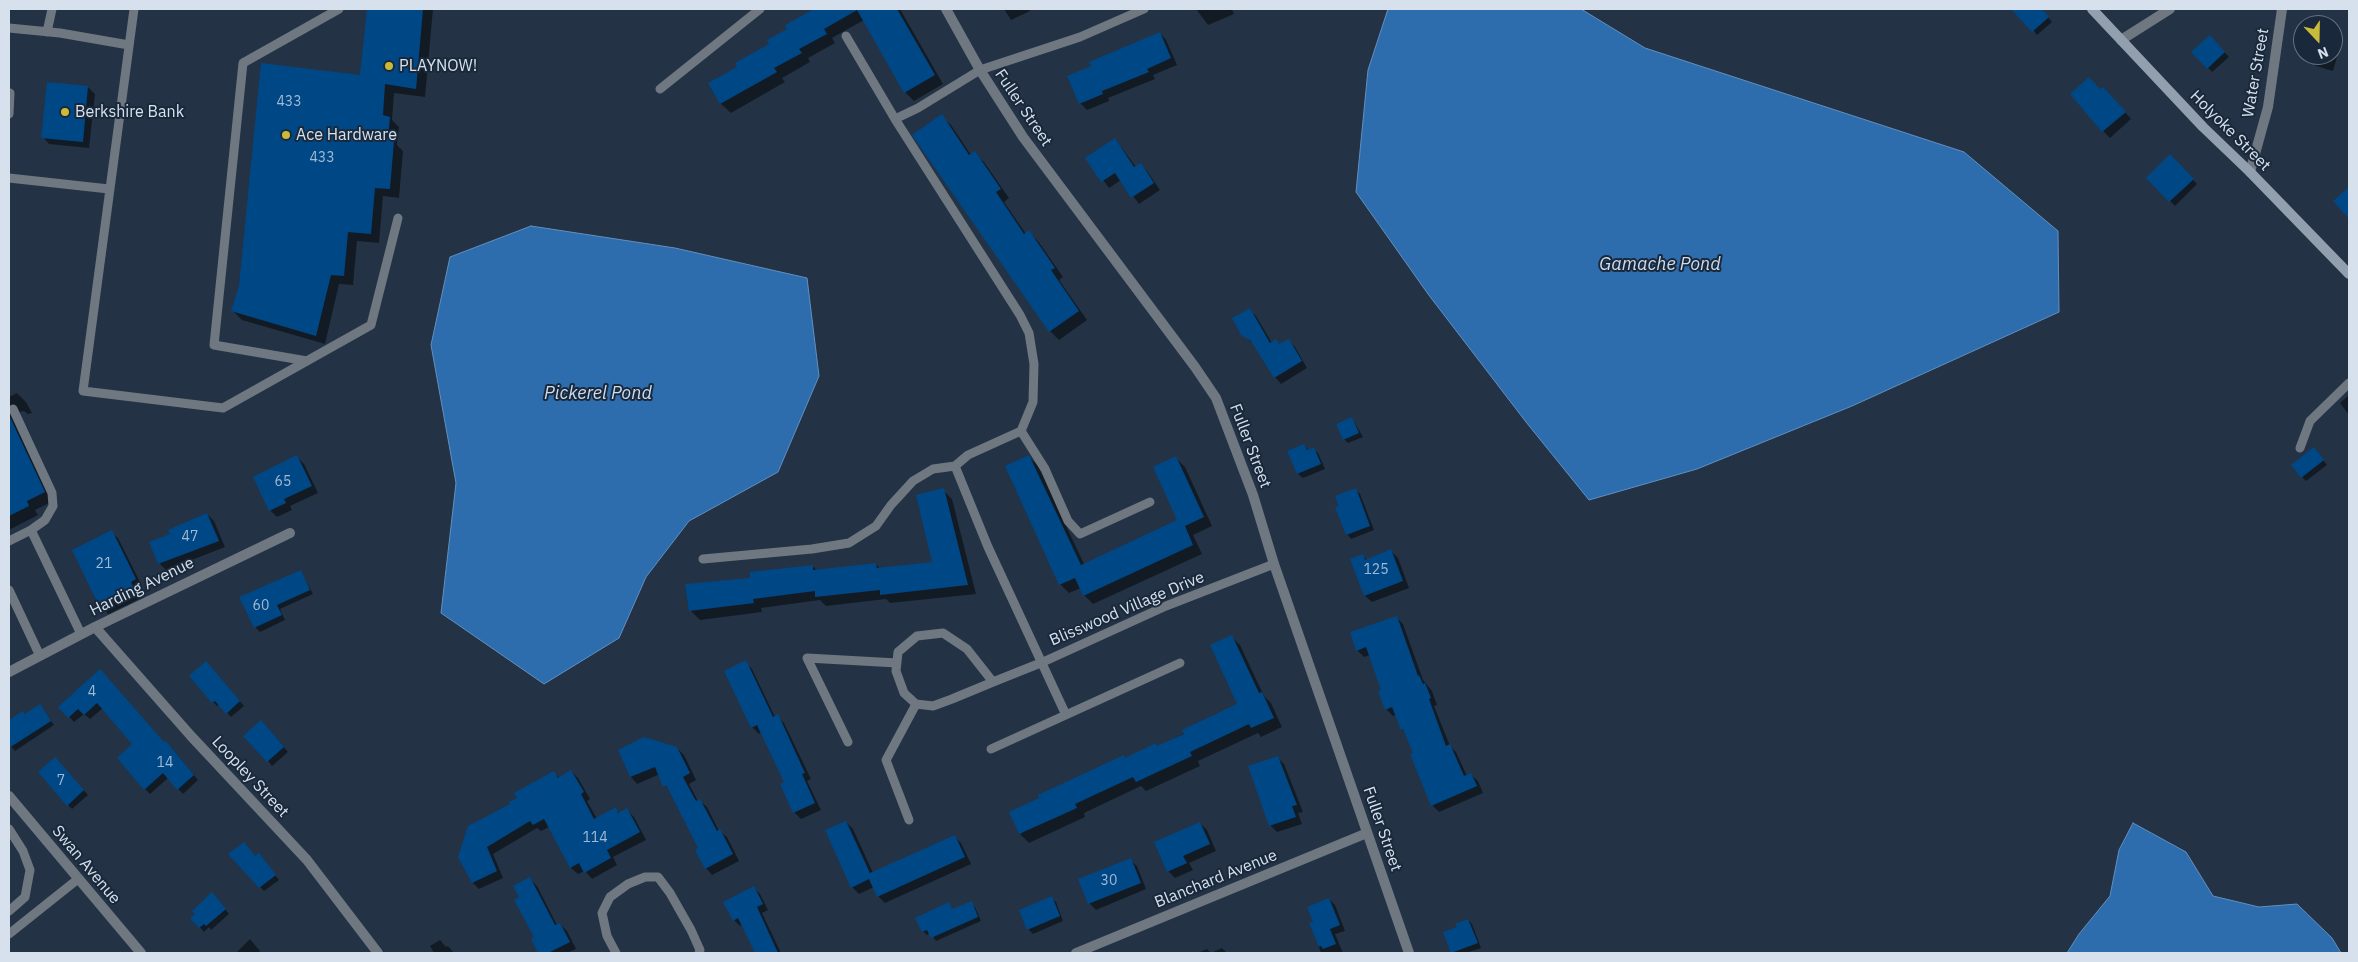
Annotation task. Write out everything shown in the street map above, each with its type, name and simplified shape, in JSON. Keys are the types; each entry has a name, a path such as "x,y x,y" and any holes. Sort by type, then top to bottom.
{"main road":[{"name":"Holyoke Street","path":"2092,9 2203,127 2250,172 2349,274"}],"street":[{"name":"Fuller Street","path":"946,9 980,70 1024,137 1216,398 1253,495 1274,564 1409,953"},
{"path":"2121,40 2170,9"},
{"name":"Water Street","path":"2250,172 2268,107 2282,9"},
{"name":"Harding Avenue","path":"9,672 95,627 290,533"},
{"name":"Loopley Street","path":"95,627 191,736 307,860 378,953"},
{"name":"Swan Avenue","path":"9,796 142,953"},
{"name":"Blanchard Avenue","path":"1076,953 1367,833"}],"lane":[{"path":"47,32 52,9"},
{"path":"134,9 83,391 223,408 371,326 398,218"},
{"path":"307,361 214,345 243,63 339,9"},
{"path":"660,89 760,9"},
{"path":"895,119 918,108 980,70 1080,37 1144,9"},
{"path":"9,28 129,45"},
{"path":"703,560 812,549 849,543 876,526 891,505 913,481 933,469 955,466 968,455 1021,431 1033,402 1034,364 1029,333 1020,315 895,119 846,36"},
{"path":"9,114 10,93"},
{"path":"9,178 109,188"},
{"path":"2300,448 2310,421 2349,383"},
{"path":"9,541 45,520 53,506 52,493 13,409"},
{"path":"1021,431 1045,469 1068,521 1080,534 1150,502"},
{"path":"955,466 988,547 1066,715"},
{"path":"30,530 81,634"},
{"name":"Blisswood Village Drive","path":"916,704 933,706 1043,662 1166,606 1274,564"},
{"path":"9,590 40,656"},
{"path":"908,820 886,760 916,704 904,693 896,671 898,652 917,636 943,633 966,649 993,682"},
{"path":"848,742 807,658 897,663"},
{"path":"991,749 1180,663"},
{"path":"9,829 23,850 30,870 25,897 9,911"},
{"path":"616,953 607,936 602,914 610,897 628,884 645,877 658,877 670,893 691,930 700,950 699,953"},
{"path":"10,932 78,879"}],"water":[{"name":"Gamache Pond","path":"1388,9 1581,9 1645,48 1964,152 2058,231 2059,312 1852,406 1697,469 1589,500 1526,422 1428,294 1356,192 1368,70"},
{"name":"Pickerel Pond","path":"531,226 675,248 807,278 819,376 778,472 689,521 646,577 619,638 544,684 441,613 456,483 431,345 450,257"},
{"path":"2133,823 2186,852 2213,896 2259,907 2297,904 2332,938 2341,953 2067,953 2079,934 2110,896 2119,850"}],"building":[{"path":"367,9 423,9 416,89 385,84 383,115 390,117 388,138 394,141 390,189 375,188 371,234 348,232 344,276 331,275 316,336 231,311 239,286 261,63 360,75"},
{"path":"814,9 897,9 935,75 904,93 857,10 824,29 827,34 799,49 802,53 774,68 777,72 720,104 708,83 737,67 735,63 769,44 767,40 787,29 785,25"},
{"path":"2011,9 2042,9 2049,17 2032,32"},
{"path":"1160,32 1171,58 1147,69 1149,72 1102,91 1103,94 1079,104 1067,76 1091,66 1089,62"},
{"path":"2210,35 2225,52 2207,69 2191,52"},
{"path":"2089,77 2100,89 2103,87 2126,112 2102,132 2070,94"},
{"name":"Berkshire Bank","path":"47,82 88,86 83,142 41,138"},
{"path":"942,114 969,155 975,151 1001,189 996,192 1024,234 1029,230 1055,268 1051,270 1079,311 1049,332 912,135"},
{"path":"1115,138 1134,167 1141,163 1154,183 1131,198 1115,173 1101,182 1085,158"},
{"path":"2170,154 2194,179 2169,202 2146,178"},
{"path":"2349,187 2349,219 2333,201"},
{"path":"1250,308 1270,343 1276,339 1279,344 1289,339 1302,361 1274,378 1251,341 1241,335 1232,318"},
{"path":"9,415 45,492 27,501 29,506 9,516"},
{"path":"1352,417 1359,433 1343,440 1336,424"},
{"path":"1304,444 1307,450 1314,447 1321,464 1297,474 1287,451"},
{"path":"2314,447 2324,460 2301,478 2291,465"},
{"path":"297,455 312,486 284,499 286,503 269,511 253,477"},
{"path":"1029,455 1081,565 1177,520 1153,467 1176,456 1204,517 1185,526 1193,545 1083,596 1075,578 1059,585 1005,466"},
{"path":"944,488 968,585 880,595 880,590 815,597 815,591 753,599 754,603 689,611 685,584 750,578 750,572 813,565 813,570 876,563 877,568 932,562 916,495"},
{"path":"1356,488 1370,526 1346,535 1335,507 1339,506 1335,496"},
{"path":"207,513 219,541 158,564 149,542 170,534 168,530"},
{"path":"112,530 136,579 131,582 135,591 100,608 72,550"},
{"path":"1391,549 1403,581 1364,596 1350,559 1363,554 1365,560"},
{"path":"301,570 310,590 277,605 282,615 254,628 239,597"},
{"path":"1397,616 1418,676 1423,684 1425,683 1431,698 1429,699 1446,746 1450,744 1464,776 1471,773 1477,786 1431,806 1410,754 1413,753 1403,729 1401,730 1392,707 1385,710 1378,691 1381,690 1366,647 1356,651 1350,632"},
{"path":"1232,635 1259,693 1262,692 1274,718 1251,728 1249,724 1190,752 1192,756 1136,782 1133,777 1075,804 1077,808 1019,834 1009,812 1039,798 1038,795 1124,755 1125,758 1156,743 1157,746 1184,734 1182,730 1237,704 1210,645"},
{"path":"746,660 773,717 778,714 805,773 802,774 815,803 793,813 780,784 784,782 757,725 751,728 724,671"},
{"path":"206,661 240,701 226,714 215,701 212,703 189,676"},
{"path":"100,669 164,742 166,741 194,775 177,790 163,773 144,790 117,758 132,744 97,703 84,715 78,709 68,718 58,707"},
{"path":"40,704 51,721 9,748 9,720 23,711 25,714"},
{"path":"261,720 284,747 267,762 243,736"},
{"path":"644,737 677,747 690,773 683,777 696,801 700,799 717,831 720,829 733,854 705,869 695,850 698,848 666,785 663,787 655,767 630,777 618,750"},
{"path":"1278,756 1297,805 1292,806 1296,817 1269,826 1248,766"},
{"path":"55,757 84,790 67,806 38,772"},
{"path":"571,770 584,792 581,794 594,819 616,807 618,813 627,808 640,832 607,850 611,858 584,873 579,863 570,868 544,819 533,825 530,821 487,847 497,871 472,883 458,857 468,826 510,804 509,802 517,798 514,793 554,771 558,778"},
{"path":"846,821 870,873 955,835 965,857 877,897 869,879 851,888 825,830"},
{"path":"1200,822 1210,844 1183,856 1187,863 1167,872 1154,842"},
{"path":"244,842 255,856 259,853 276,875 259,888 228,854"},
{"path":"1131,858 1141,883 1088,904 1078,879"},
{"path":"530,877 555,925 560,923 570,942 548,953 538,953 531,939 534,937 514,900 519,897 513,886"},
{"path":"754,886 763,904 757,907 778,953 755,953 738,918 733,921 723,902"},
{"path":"212,892 226,909 206,926 204,924 199,928 190,918 195,914 192,911"},
{"path":"1052,896 1060,916 1027,930 1019,910"},
{"path":"1329,898 1340,925 1330,929 1336,944 1323,949 1321,946 1319,947 1309,923 1313,922 1307,907"},
{"path":"972,901 978,917 931,938 927,930 922,932 915,918 949,902 952,909"},
{"path":"1468,919 1478,943 1451,953 1443,932 1457,927 1455,924"}],"place":[{"name":"PLAYNOW!","path":"389,66"},
{"name":"Berkshire Bank","path":"65,112"},
{"name":"Ace Hardware","path":"286,135"}]}
